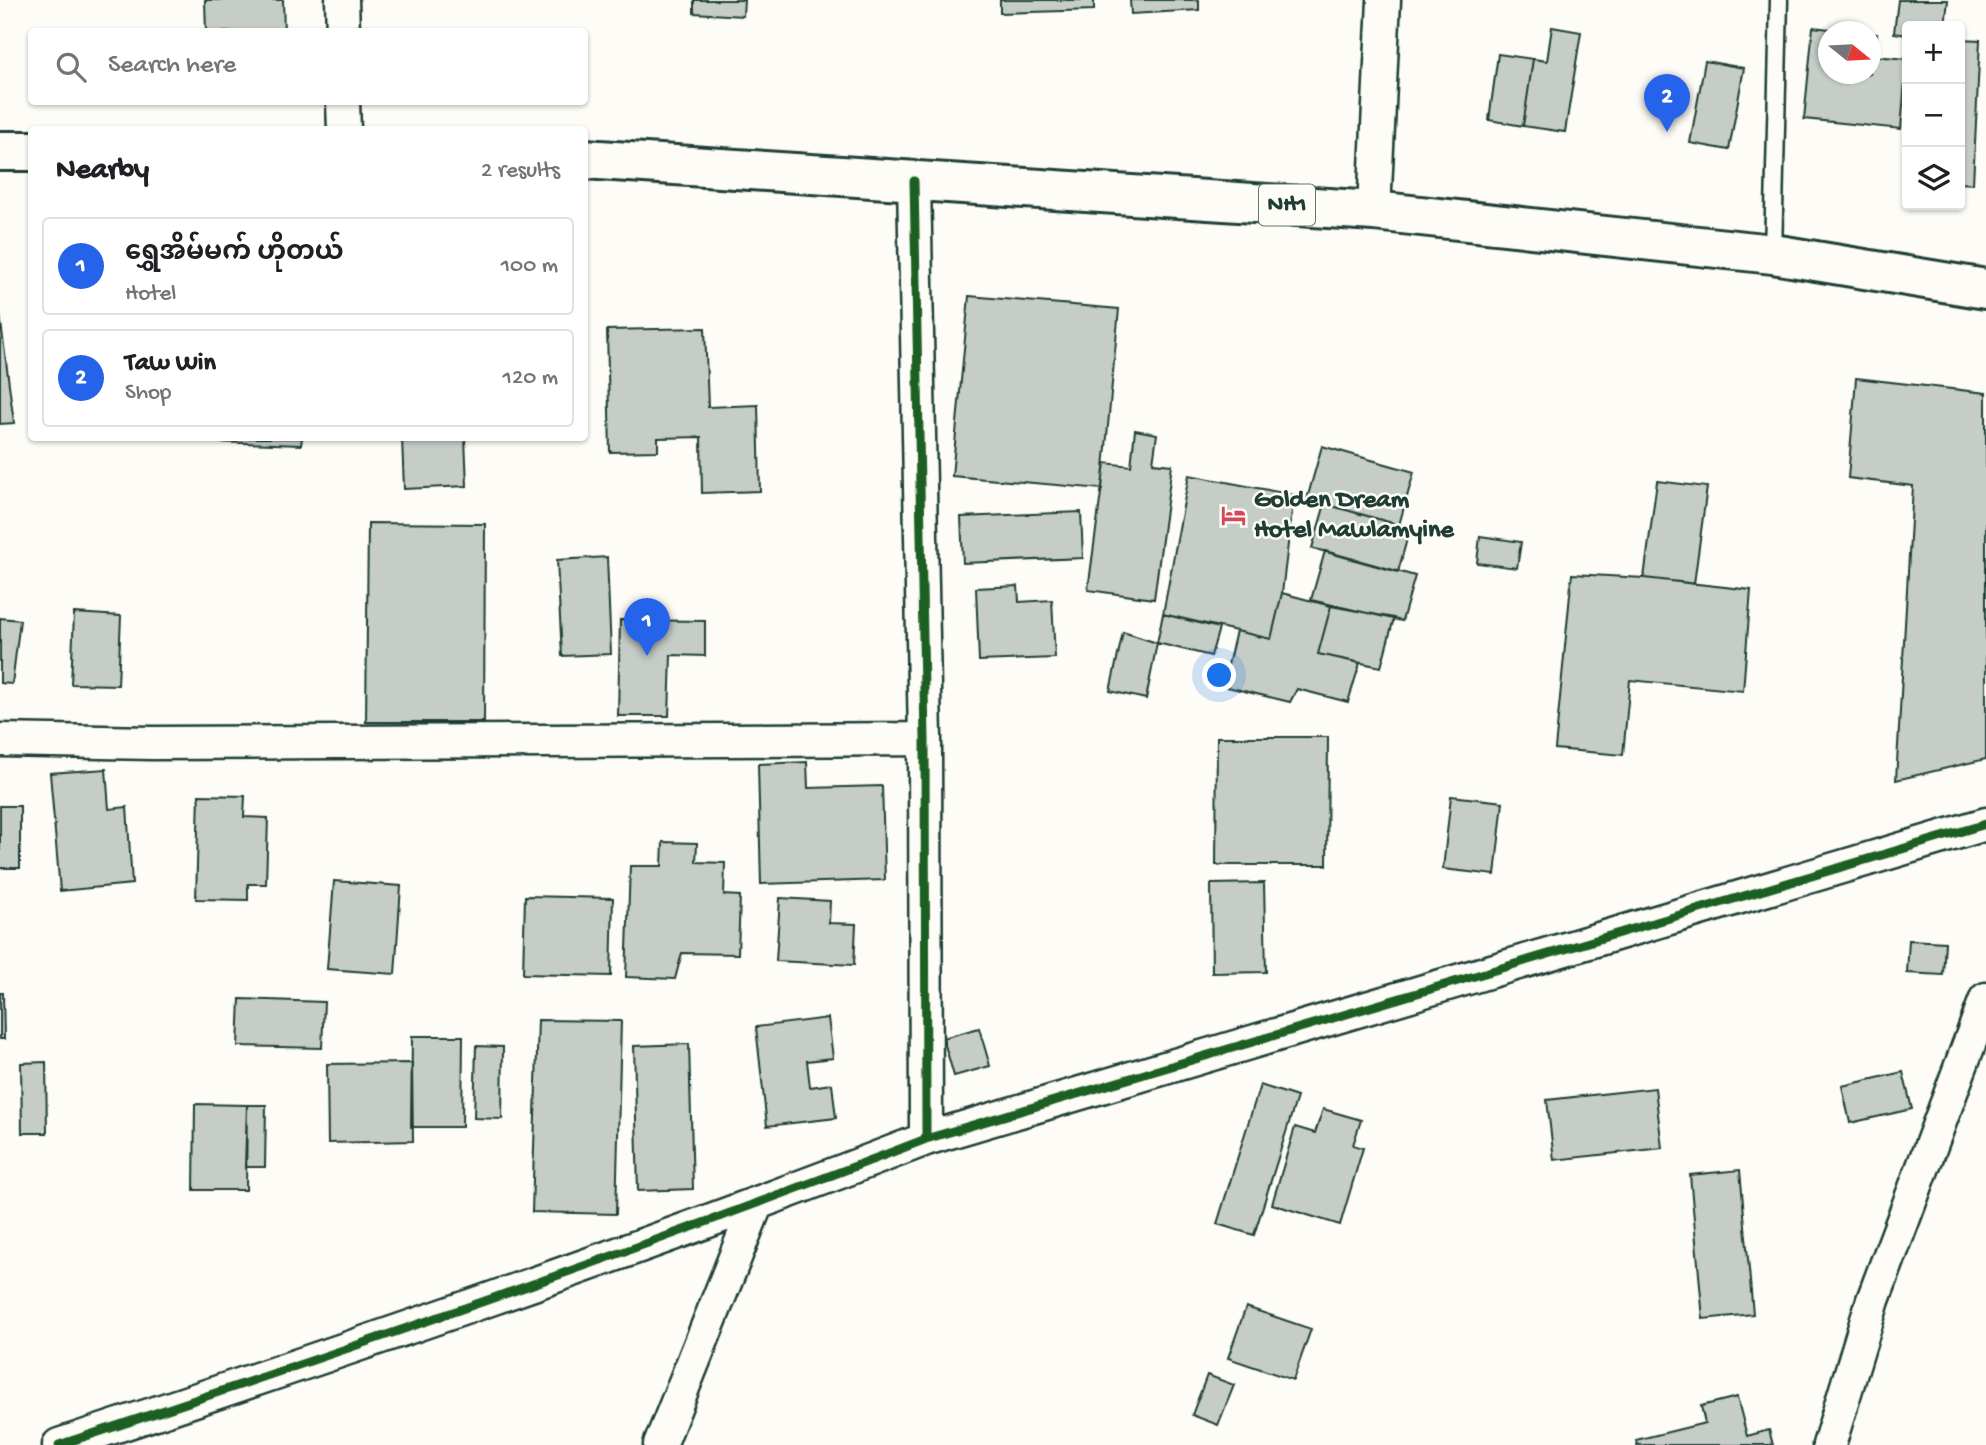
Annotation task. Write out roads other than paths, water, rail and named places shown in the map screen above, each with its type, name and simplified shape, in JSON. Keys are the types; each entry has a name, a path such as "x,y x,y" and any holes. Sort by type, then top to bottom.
{"highway":[{"path":"0,151 28,151"},
{"name":"NH1","path":"588,159 1374,211 1773,254 1986,289"}],"street":[{"path":"342,0 343,28"},
{"path":"1374,211 1384,0"},
{"path":"344,105 344,126"},
{"path":"914,181 925,739 926,1139"},
{"path":"0,740 152,743 925,739"},
{"path":"59,1445 349,1349 756,1205 926,1139 1986,824"},
{"path":"1829,1445 1873,1300 1986,999"},
{"path":"660,1445 756,1205"}],"lane":[{"path":"1773,254 1779,0"}],"place":[{"name":"Taw Win","path":"1667,132"},
{"name":"Golden Dream Hotel Mawlamyine","path":"1234,516"},
{"name":"ရွှေအိမ်မက် ဟိုတယ်","path":"647,656"}]}
